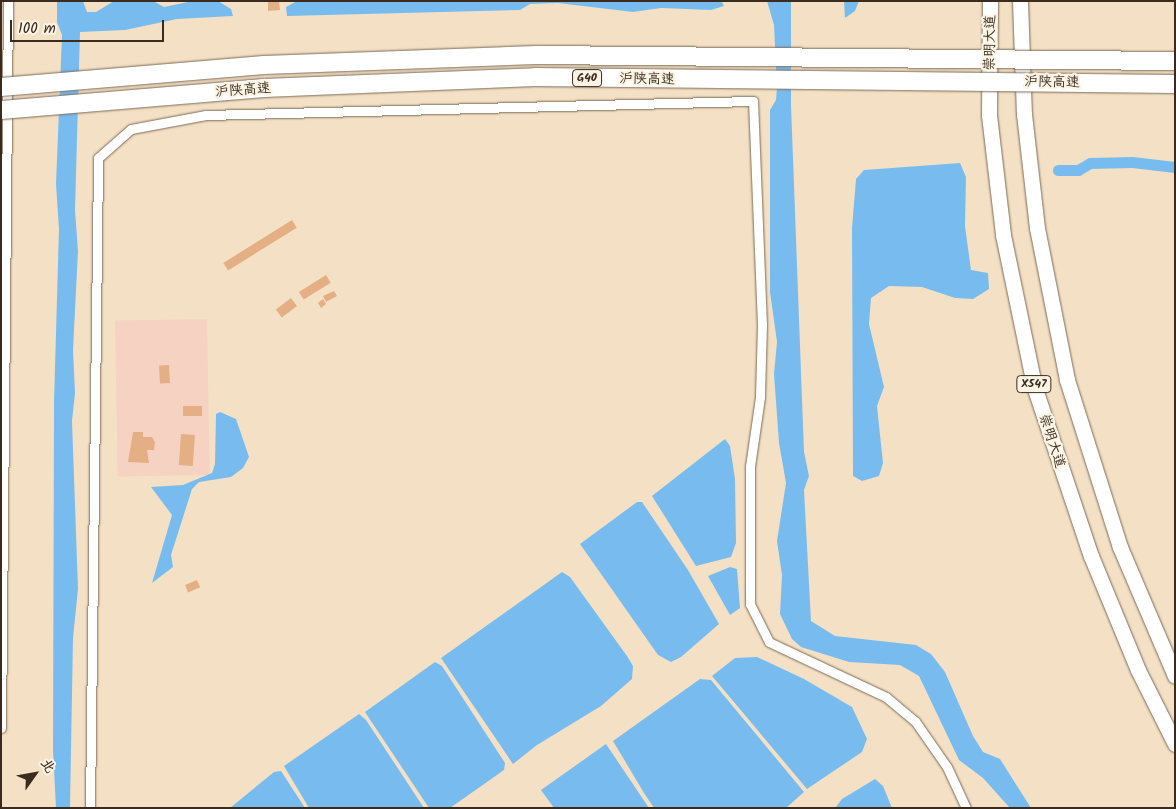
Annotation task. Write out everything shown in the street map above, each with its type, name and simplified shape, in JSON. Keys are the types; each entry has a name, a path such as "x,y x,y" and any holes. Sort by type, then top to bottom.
{"highway":[{"name":"沪陕高速","path":"1,88 264,65 536,55 1175,61"},
{"name":"沪陕高速","path":"1,110 264,88 535,78 1175,84"}],"main road":[{"name":"崇明大道","path":"990,1 989,115 1005,244 1035,389 1091,556 1138,670 1175,744"},
{"name":"X547","path":"1020,1 1024,114 1037,228 1065,371 1084,443 1120,546 1175,676"}],"street":[{"path":"1,728 8,1"},
{"path":"90,808 98,158 131,129 206,115 753,101 762,324 760,397 750,466 750,604 769,642 886,697 915,721 947,767 966,808"}],"shaded area":[{"path":"207,319 210,475 118,477 115,321"}],"water":[{"path":"57,1 83,1 87,12 96,12 114,1 153,1 164,7 193,1 218,1 231,9 233,16 177,19 125,30 80,32 75,210 78,251 73,350 75,393 72,421 78,589 73,638 70,808 56,808 53,750 54,402 59,229 56,184 62,35 57,22"},
{"path":"297,1 695,1 722,2 724,6 711,10 661,8 633,12 558,3 530,4 520,10 287,16 286,7"},
{"path":"767,1 791,1 791,105 804,452 809,476 804,490 811,621 835,636 916,645 931,654 945,672 973,736 983,752 1000,759 1031,808 1010,808 983,778 959,760 919,676 900,665 849,662 801,647 792,639 780,614 782,575 777,541 786,483 779,443 774,374 777,342 770,292 770,110 776,100 777,88 774,25"},
{"path":"844,1 859,1 855,11 845,18"},
{"path":"960,163 966,177 965,226 971,270 988,273 989,289 973,299 955,298 922,287 889,286 871,298 869,324 884,387 877,406 883,463 879,476 862,481 853,476 852,228 856,179 864,170"},
{"path":"220,412 236,419 249,457 243,468 231,477 199,482 192,489 171,555 173,567 152,583 172,515 151,487 183,485 212,473 215,464 216,414"},
{"path":"725,439 730,446 735,479 736,543 731,557 696,566 652,496"},
{"path":"637,502 642,502 688,570 719,624 681,657 671,662 658,655 580,544"},
{"path":"730,567 737,569 740,608 730,615 708,576"},
{"path":"562,572 570,577 627,656 633,666 632,679 601,706 537,745 513,764 441,658"},
{"path":"757,657 804,679 852,707 867,739 862,752 807,789 712,676 735,658"},
{"path":"435,662 442,666 505,763 504,770 450,808 429,808 365,712"},
{"path":"700,679 711,680 804,792 786,808 654,808 644,793 613,741"},
{"path":"359,714 366,720 424,808 309,808 284,766"},
{"path":"606,744 649,808 554,808 541,790"},
{"path":"281,771 305,808 230,808 274,772"},
{"path":"875,779 883,786 892,808 835,808 842,799"}],"building":[{"path":"268,1 279,1 280,10 268,11"},
{"path":"292,220 297,228 228,271 223,263"},
{"path":"326,275 331,283 304,300 299,292"},
{"path":"334,291 337,296 326,302 323,296"},
{"path":"291,298 297,306 282,317 276,309"},
{"path":"323,299 326,304 321,308 318,303"},
{"path":"169,365 170,383 160,383 159,366"},
{"path":"183,406 202,406 202,416 183,416"},
{"path":"133,432 143,432 143,437 152,437 155,442 154,450 147,450 149,463 128,462"},
{"path":"181,434 195,435 193,466 179,465"},
{"path":"197,580 200,587 188,592 185,585"}],"waterway":[{"path":"1058,170 1078,170 1090,163 1132,162 1175,167"}]}
